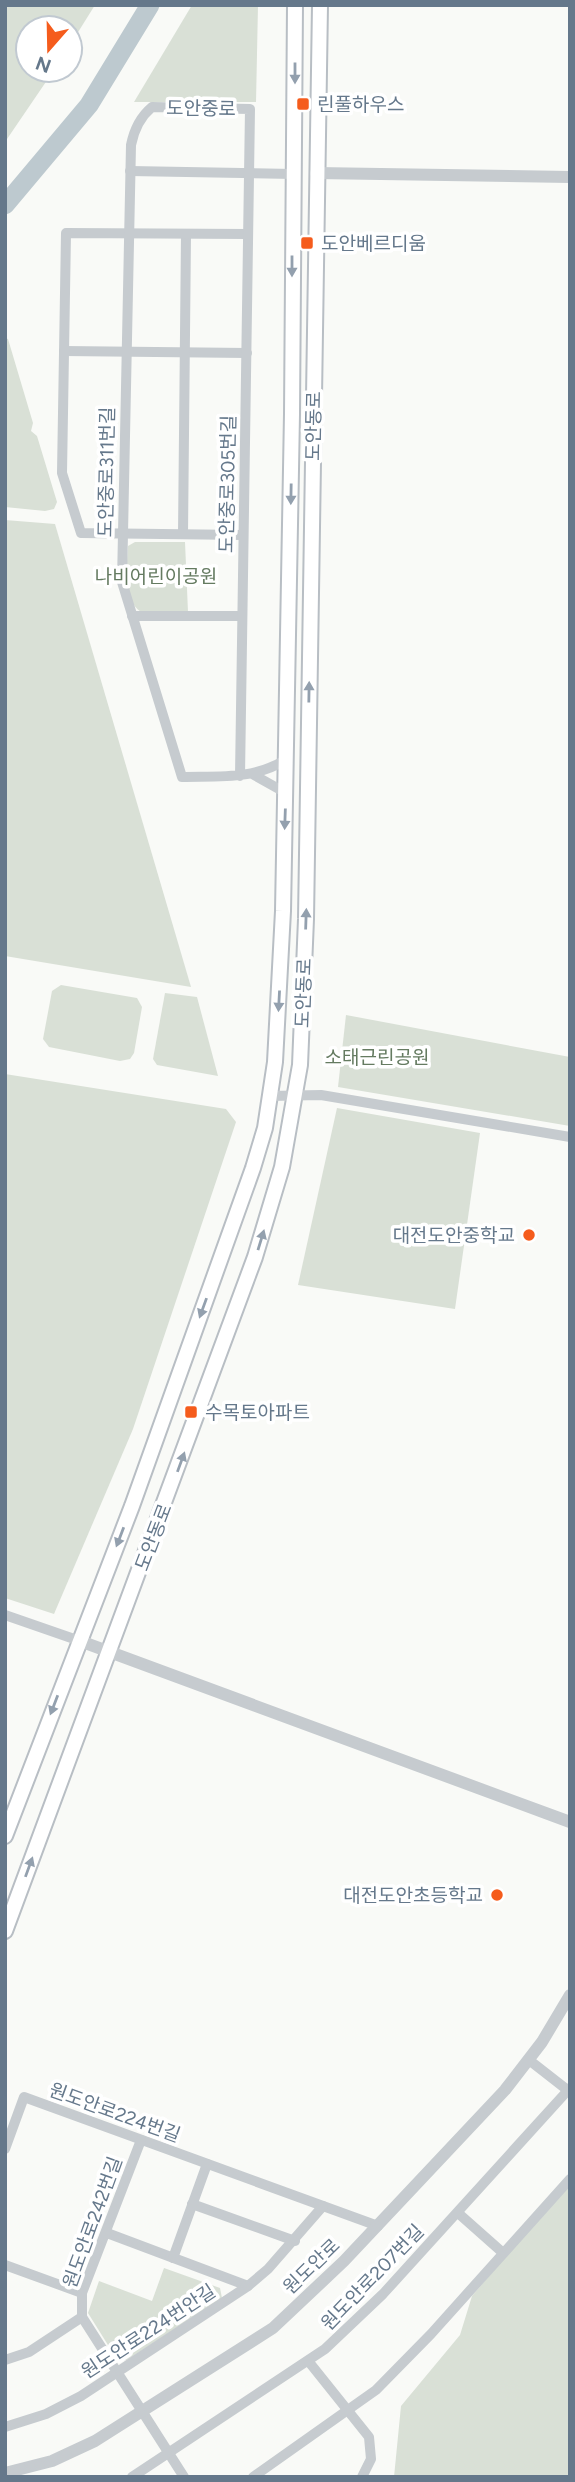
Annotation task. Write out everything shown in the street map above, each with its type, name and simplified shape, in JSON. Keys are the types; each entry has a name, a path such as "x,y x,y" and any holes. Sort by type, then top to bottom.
{"main road":[{"name":"도안동로","path":"5,1836 80,1642 253,1168 270,1096 278,1030 287,759 295,5"},
{"name":"도안동로","path":"5,1931 256,1257 282,1167 296,1094 306,919 320,5"},
{"path":"293,174 316,173"}],"street":[{"name":"도안중로","path":"130,171 134,132 144,113 152,107 250,108 249,173"},
{"path":"130,171 293,174"},
{"name":"도안중로311번길","path":"130,171 122,582 182,777 254,775"},
{"name":"도안중로305번길","path":"240,776 249,173"},
{"path":"316,173 570,177"},
{"path":"243,535 81,533 62,473 66,233 248,234"},
{"path":"183,534 186,233"},
{"path":"65,351 247,353"},
{"path":"132,616 242,616"},
{"path":"254,775 287,759"},
{"path":"254,775 286,793"},
{"path":"270,1096 321,1095 570,1137"},
{"path":"5,1615 570,1822"},
{"name":"원도안로","path":"5,2473 52,2461 95,2441 273,2328 445,2157 528,2060 570,1995"},
{"name":"원도안로207번길","path":"132,2477 309,2362 383,2294 569,2090 528,2060"},
{"name":"원도안로224번길","path":"5,2149 24,2097 378,2226"},
{"name":"원도안로242번길","path":"141,2140 82,2293 82,2317 119,2370 184,2477"},
{"path":"173,2258 207,2164"},
{"path":"253,2477 376,2390 431,2334 570,2179"},
{"path":"192,2204 295,2241"},
{"name":"원도안로224번안길","path":"5,2427 46,2414 81,2396 248,2286 295,2241 323,2206"},
{"path":"458,2213 502,2252"},
{"path":"107,2233 248,2286"},
{"path":"5,2266 82,2293"},
{"name":"원도안로242번길","path":"5,2360 29,2351 82,2317"},
{"path":"309,2362 372,2444 368,2470 362,2477"}],"green space":[{"path":"5,5 95,5 84,23 84,14 14,14 14,84 44,84 5,142"},
{"path":"192,5 258,5 256,102 134,102"},
{"path":"5,338 8,339 33,423 31,431 37,436 57,502 54,509 45,511 5,507"},
{"path":"5,520 55,524 191,987 5,956"},
{"name":"나비어린이공원","path":"135,542 185,542 188,612 141,612 135,606 128,590 127,572 128,546"},
{"path":"61,985 137,998 142,1007 134,1053 130,1059 120,1061 49,1047 43,1039 52,991"},
{"path":"165,993 197,997 218,1076 157,1065 153,1059"},
{"name":"소태근린공원","path":"346,1015 570,1057 570,1126 338,1087"},
{"path":"5,1074 226,1109 236,1122 133,1429 54,1614 5,1598"},
{"path":"337,1108 480,1133 455,1309 298,1285"},
{"path":"570,2181 570,2477 394,2477 401,2406 460,2335 472,2296"},
{"path":"164,2268 220,2288 222,2298 127,2360 118,2361 88,2313 99,2281 152,2301"}],"waterway":[{"path":"5,205 89,105 150,5"}],"place":[{"name":"린풀하우스","path":"303,104"},
{"name":"도안베르디움","path":"307,243"},
{"name":"대전도안중학교","path":"529,1235"},
{"name":"수목토아파트","path":"191,1412"},
{"name":"대전도안초등학교","path":"497,1895"}]}
